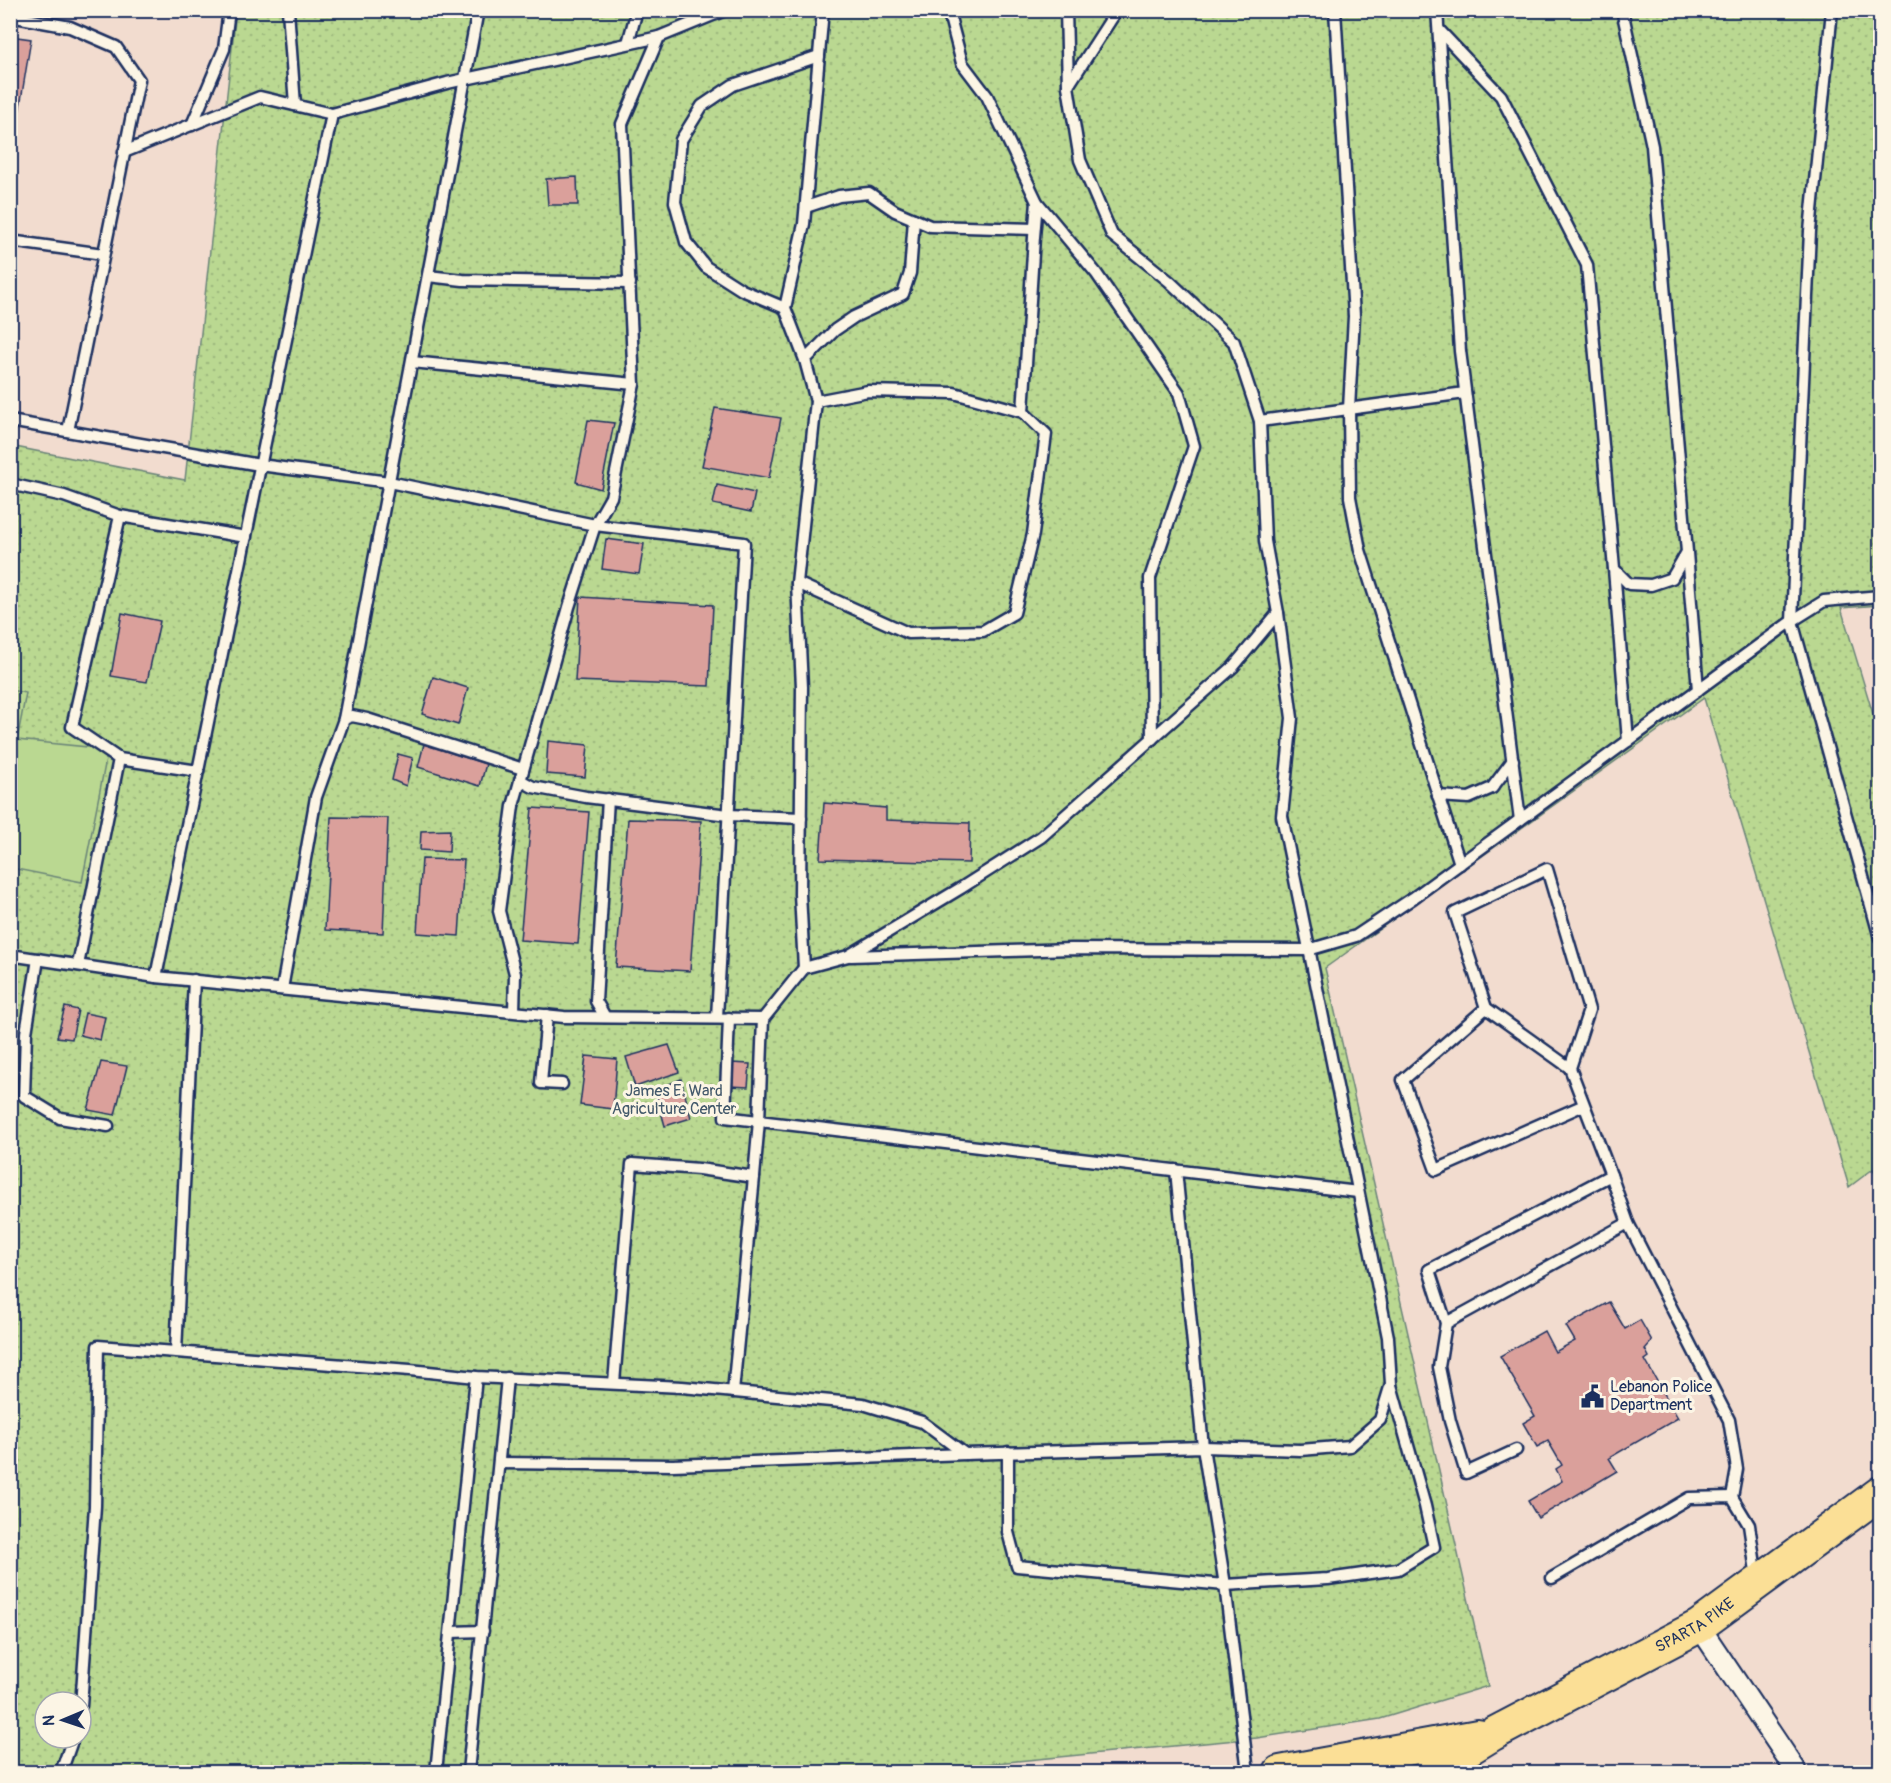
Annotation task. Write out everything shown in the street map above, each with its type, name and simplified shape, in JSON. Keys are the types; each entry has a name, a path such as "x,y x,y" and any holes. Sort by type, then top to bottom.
{"main road":[{"name":"SPARTA PIKE","path":"1493,1734 1699,1626 1881,1492"},
{"path":"1280,1773 1493,1734"},
{"path":"1431,1773 1493,1734"}],"street":[{"path":"1699,1626 1797,1773"}],"lane":[{"path":"192,124 224,49 229,10"},
{"path":"288,10 295,105"},
{"path":"282,988 316,797 344,719 478,10"},
{"path":"628,44 637,10"},
{"path":"124,152 260,97 332,114 465,80 659,37 725,10"},
{"path":"804,968 800,894 802,687 797,583 816,401 805,360 785,308 804,224 822,10"},
{"path":"948,10 962,63 987,96 1037,202 1096,273 1179,393 1194,446 1150,578 1152,739"},
{"path":"1008,1452 1008,1532 1017,1566 1225,1585 1328,1579 1398,1569 1434,1547 1391,1384 1388,1337 1282,816 1292,718 1278,613 1265,541 1260,421 1234,342 1169,281 1112,236 1080,160 1068,86 1066,10"},
{"path":"1068,86 1117,10"},
{"path":"1335,10 1354,316 1349,409 1350,497 1359,550 1460,864"},
{"path":"1437,10 1460,351 1520,820"},
{"path":"1622,10 1652,146 1698,690"},
{"path":"1833,10 1810,231 1792,621 1881,938"},
{"path":"10,16 70,27 116,46 139,80 68,431"},
{"path":"1439,30 1501,96 1587,265 1628,741"},
{"path":"514,1011 515,974 499,911 513,806 594,525 611,497 634,384 622,124 659,37"},
{"path":"785,308 742,290 706,267 686,242 675,202 681,140 702,106 733,85 819,56"},
{"path":"156,977 332,114"},
{"path":"806,207 838,196 869,193 895,211 930,226 1034,229"},
{"path":"1023,412 1037,202"},
{"path":"805,360 835,330 854,317 903,294 910,273 914,219"},
{"path":"10,242 103,254"},
{"path":"428,276 464,280 630,283"},
{"path":"412,362 634,384"},
{"path":"797,583 908,633 983,632 1014,613 1033,534 1046,434 1023,412 954,393 868,391 816,401"},
{"path":"1260,421 1465,393"},
{"path":"10,421 260,465 389,482 594,525 744,543 717,1017"},
{"path":"10,484 64,496 120,516 246,537"},
{"path":"120,516 72,727 119,759 198,771"},
{"path":"1614,569 1629,584 1652,585 1672,578 1687,552"},
{"path":"733,1392 759,1121 763,1019 804,968 848,956 1071,949 1308,950 1356,936 1460,864 1824,600 1881,596"},
{"path":"848,956 1041,837 1233,667 1278,613"},
{"path":"344,719 367,718 521,775 533,787 728,814 801,818"},
{"path":"78,965 119,759"},
{"path":"1438,796 1469,798 1492,788 1513,760"},
{"path":"605,1017 596,1001 608,799"},
{"path":"1570,1068 1589,1010 1547,869 1455,913 1486,1008 1570,1068 1628,1222 1729,1420 1737,1469 1732,1497 1749,1525 1758,1583"},
{"path":"10,955 156,977 547,1015 763,1019"},
{"path":"38,959 26,1033 24,1096 60,1118 108,1126"},
{"path":"176,1352 194,980"},
{"path":"1486,1008 1403,1080 1436,1170 1584,1105"},
{"path":"547,1015 541,1083 562,1084"},
{"path":"729,1018 725,1117 1358,1192"},
{"path":"614,1383 632,1164 699,1169 754,1177"},
{"path":"1176,1170 1203,1447 1225,1585 1248,1773"},
{"path":"1516,1450 1466,1473 1450,1421 1439,1366 1446,1323 1429,1270 1611,1175"},
{"path":"1446,1323 1628,1222"},
{"path":"82,1690 95,1506 98,1346 476,1377 614,1383 863,1404 922,1422 965,1454"},
{"path":"436,1773 476,1377"},
{"path":"468,1773 507,1378"},
{"path":"500,1463 673,1465 1008,1452 1203,1447 1300,1450 1350,1446 1380,1420 1391,1384"},
{"path":"1552,1578 1689,1498 1732,1497"},
{"path":"450,1632 483,1631"},
{"path":"62,1773 69,1750"}],"green space":[{"name":"James E. Ward Agriculture Center","path":"236,11 1880,11 1880,605 1841,608 1880,737 1880,1180 1873,1169 1849,1187 1704,698 1325,968 1488,1686 1380,1719 1257,1738 902,1772 11,1772 10,446 185,480"},
{"path":"10,690 26,693 17,740 108,749 82,882 11,868"}],"building":[{"path":"10,36 31,39 10,168"},
{"path":"577,177 578,205 548,205 546,179"},
{"path":"715,408 781,418 769,478 702,466"},
{"path":"588,420 614,423 601,489 576,482"},
{"path":"717,485 755,493 751,512 713,504"},
{"path":"606,539 644,544 639,574 602,569"},
{"path":"580,597 713,605 709,686 575,681"},
{"path":"122,613 160,621 147,682 111,676"},
{"path":"433,677 468,688 458,725 422,714"},
{"path":"548,741 588,745 585,777 546,774"},
{"path":"424,744 486,764 480,786 418,767"},
{"path":"398,754 413,758 406,786 392,780"},
{"path":"824,803 886,808 886,820 970,823 969,863 820,859"},
{"path":"532,808 589,812 578,944 520,940"},
{"path":"331,817 388,818 383,933 325,930"},
{"path":"628,819 701,821 690,971 616,967"},
{"path":"450,830 449,852 420,850 421,831"},
{"path":"422,859 464,860 459,936 417,933"},
{"path":"65,1007 78,1010 72,1039 57,1037"},
{"path":"85,1013 105,1017 100,1040 80,1035"},
{"path":"669,1045 679,1072 635,1087 626,1057"},
{"path":"586,1056 617,1059 613,1109 580,1105"},
{"path":"101,1062 127,1066 115,1115 88,1110"},
{"path":"731,1063 750,1064 748,1087 730,1086"},
{"path":"681,1079 691,1118 665,1126 655,1090"},
{"path":"1609,1302 1625,1329 1640,1320 1652,1341 1645,1349 1649,1357 1645,1360 1678,1418 1609,1458 1617,1471 1538,1518 1528,1501 1562,1481 1556,1469 1562,1465 1548,1441 1537,1447 1523,1423 1535,1416 1500,1356 1544,1331 1555,1352 1575,1341 1566,1326"}],"place":[{"name":"Lebanon Police Department","path":"1592,1396"}]}
